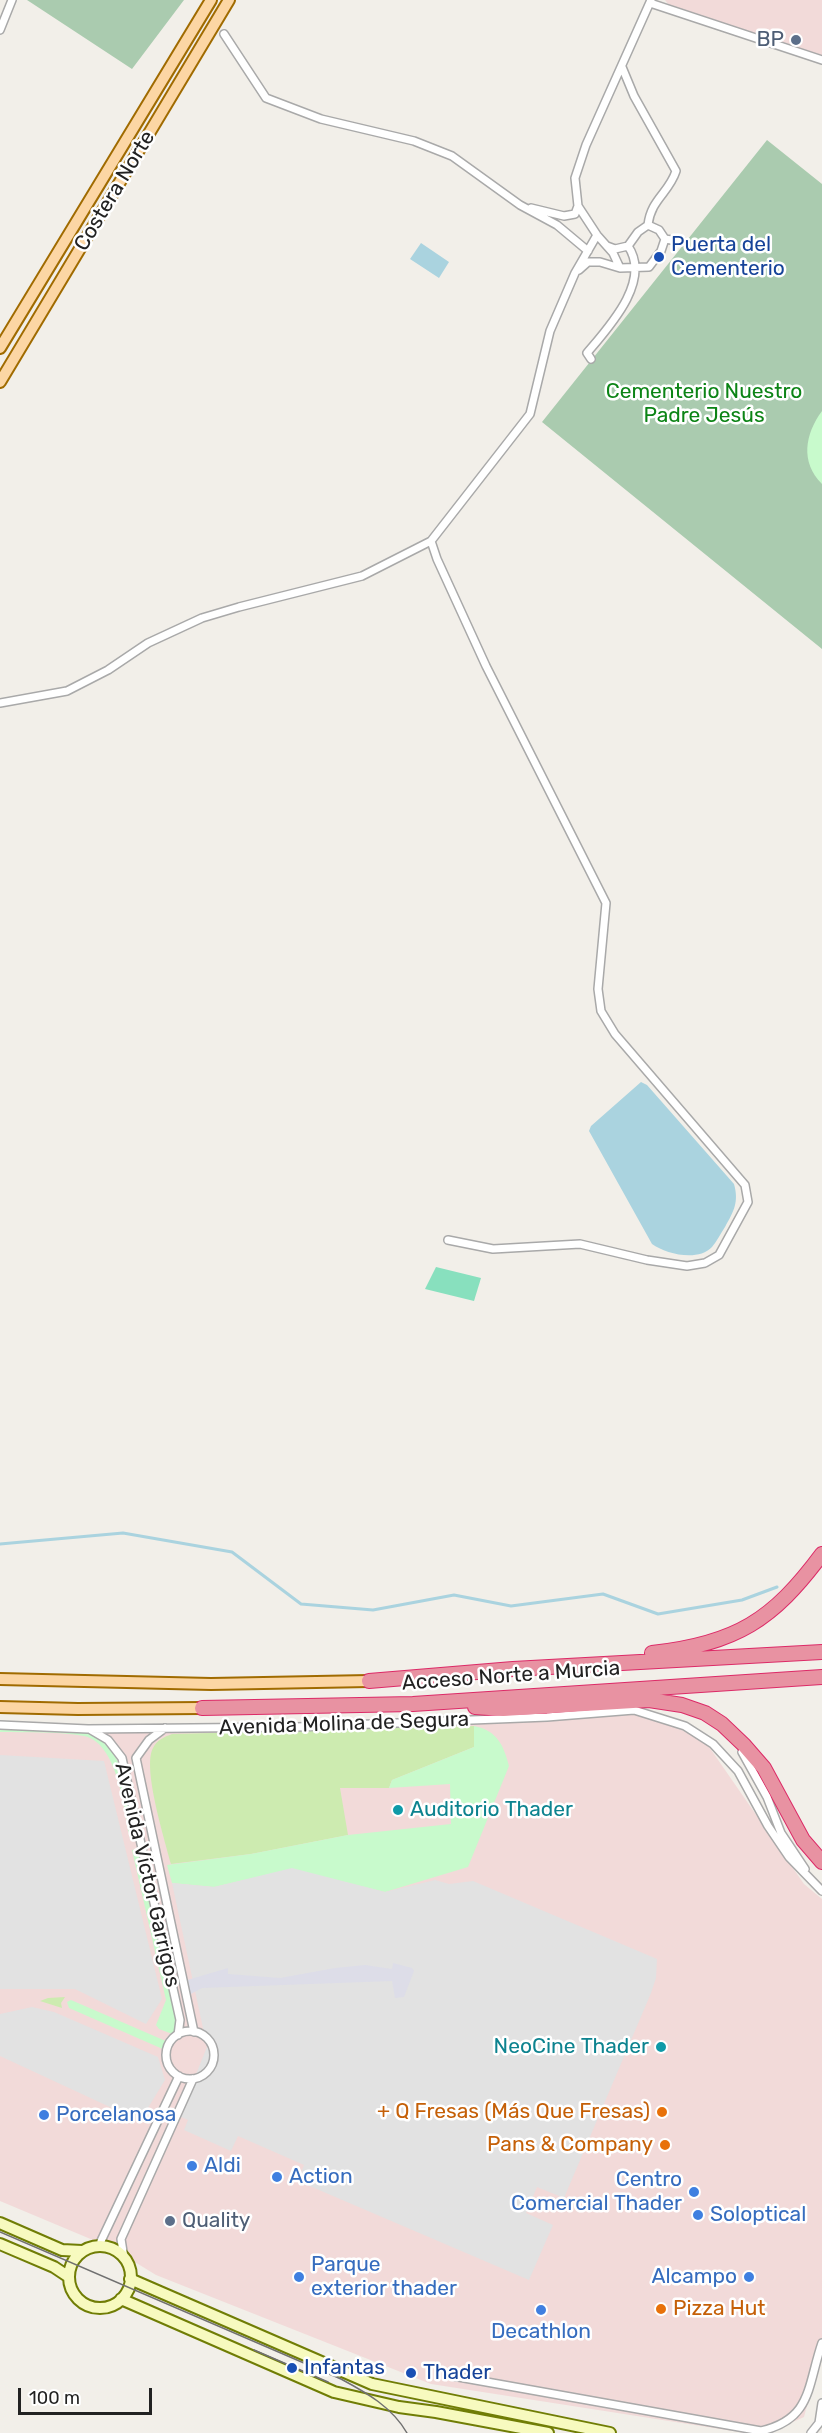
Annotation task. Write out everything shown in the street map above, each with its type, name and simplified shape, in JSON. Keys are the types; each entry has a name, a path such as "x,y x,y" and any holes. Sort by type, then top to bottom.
{"highway":[{"path":"513,1669 676,1650 716,1641 743,1630 779,1605 822,1554"},
{"path":"369,1681 513,1669 822,1652"},
{"name":"Acceso Norte a Murcia","path":"369,1681 822,1658"},
{"name":"Acceso Norte a Murcia","path":"202,1708 413,1704 822,1677"},
{"path":"413,1704 503,1709 649,1700 682,1705 705,1713 722,1724 764,1768 803,1840 822,1862"}],"main road":[{"name":"Costera Norte","path":"0,348 211,0"},
{"name":"Costera Norte","path":"0,382 229,0"},
{"name":"Avenida Molina de Segura","path":"0,1679 211,1684 369,1681"},
{"name":"Avenida Molina de Segura","path":"0,1707 202,1708"}],"street":[{"path":"0,30 12,0"},
{"path":"664,0 669,10"},
{"path":"520,205 564,216 575,214 578,206 575,178 586,145 650,1 669,10 822,60"},
{"path":"225,33 266,98 321,119 414,141 452,156 520,205 557,225 588,251"},
{"path":"607,246 615,249 628,246 638,232 648,225 650,211 674,178 676,171 634,96 622,67"},
{"path":"578,206 620,267"},
{"path":"648,225 659,230 665,239 684,242"},
{"path":"0,703 67,691 108,670 148,643 202,618 362,576 431,541 530,414 549,331 575,273 597,235"},
{"path":"575,273 588,262 600,262 620,267 649,267 661,251 665,239"},
{"path":"591,359 587,353 619,313 628,297 636,268 628,246"},
{"path":"431,541 486,666 606,903 598,989 601,1011 615,1034 746,1185 748,1203 719,1256 705,1263 687,1266 648,1260 580,1244 493,1249 448,1240"},
{"name":"Avenida Molina de Segura","path":"0,1725 88,1728 297,1727 547,1717 634,1710 685,1726 713,1744 738,1771 768,1826 789,1857 819,1888"},
{"path":"722,1724 748,1761 767,1797 781,1833 819,1888"},
{"name":"Avenida Víctor Garrigos","path":"88,1728 108,1740 122,1758 180,2020 178,2035"},
{"name":"Avenida Víctor Garrigos","path":"165,1728 149,1740 136,1758 194,2032"},
{"path":"82,2251 71,2266 69,2277 75,2295 83,2303 93,2307 104,2307 121,2299 128,2290 130,2278 121,2239 193,2079 208,2071 214,2054 208,2039 194,2032 178,2035 168,2047 167,2055 168,2063 178,2076 193,2079"},
{"path":"102,2246 101,2241 178,2076"},
{"path":"0,2223 62,2250 82,2251 102,2246 112,2248 124,2258"},
{"path":"0,2244 54,2267 69,2277"},
{"path":"130,2278 372,2384 610,2433"},
{"path":"121,2299 334,2392 399,2407 548,2433"},
{"path":"453,2376 760,2431 783,2425 802,2408 822,2343"},
{"path":"811,2433 819,2423 822,2403"}],"shaded area":[{"name":"BP","path":"665,0 822,0 822,56 671,8"},
{"path":"632,1707 705,1741 804,1884 822,1899 822,2349 804,2417 768,2433 746,2433 431,2384 156,2275 112,2248 0,2201 0,1721 126,1727 391,1721"},
{"path":"0,1755 104,1761 162,1999 146,2024 75,1989 0,1989"},
{"path":"292,1868 385,1892 435,1880 449,1884 473,1881 657,1959 656,1978 651,1993 564,2198 537,2187 526,2213 553,2225 529,2280 298,2181 304,2165 238,2136 231,2151 184,2130 188,2120 179,2116 207,2047 172,1883 214,1887"},
{"path":"393,1963 412,1968 414,1971 404,1997 395,1998 392,1981 202,1988 187,1996 184,1981 228,1968 228,1974 280,1978 365,1965 392,1969"},
{"path":"32,2007 54,2012 158,2057 165,2080 140,2121 0,2056 0,2014"}],"green space":[{"path":"27,0 184,0 132,69"},
{"name":"Cementerio Nuestro Padre Jesús","path":"767,140 822,184 822,649 542,422"},
{"path":"822,411 822,484 810,467 807,448 812,429"},
{"path":"436,1267 481,1278 474,1301 425,1289"},
{"path":"474,1726 474,1747 392,1780 389,1788 340,1788 348,1835 251,1854 171,1864 150,1771 153,1748 166,1736 172,1734"},
{"path":"474,1726 494,1735 505,1752 509,1766 468,1867 385,1892 292,1869 214,1887 172,1883 167,1865 251,1854 348,1835 451,1824 450,1784 389,1788 392,1780 474,1747"},
{"path":"0,1728 84,1731 106,1744 121,1769 136,1836 134,1839 130,1838 118,1779 105,1751 95,1741 84,1736 64,1733 0,1732"},
{"path":"139,1849 177,2024 175,2035 159,2029 156,2025 166,2000 132,1850"},
{"path":"65,1997 61,2003 62,2008 40,2001 48,1998"},
{"path":"71,2000 168,2042 165,2050 69,2008 67,2002"}],"water":[{"path":"421,243 449,262 439,278 410,259"},
{"path":"641,1082 647,1085 734,1184 736,1201 731,1216 712,1247 706,1252 682,1255 665,1251 652,1244 589,1131 591,1126"}],"waterway":[{"path":"0,1544 123,1533 232,1552 301,1604 373,1610 454,1595 511,1606 603,1594 658,1614 742,1600 777,1587"}],"tram line":[{"path":"0,2232 341,2379 386,2408 407,2433"},
{"path":"254,2350 328,2382"}],"place":[{"name":"BP","path":"796,40"},
{"name":"Puerta del Cementerio","path":"659,257"},
{"name":"Auditorio Thader","path":"398,1810"},
{"name":"NeoCine Thader","path":"661,2047"},
{"name":"+ Q Fresas (Más Que Fresas)","path":"662,2112"},
{"name":"Porcelanosa","path":"44,2115"},
{"name":"Pans & Company","path":"665,2145"},
{"name":"Aldi","path":"192,2166"},
{"name":"Action","path":"277,2177"},
{"name":"Centro Comercial Thader","path":"694,2192"},
{"name":"Soloptical","path":"698,2215"},
{"name":"Quality","path":"170,2221"},
{"name":"Parque exterior thader","path":"299,2277"},
{"name":"Alcampo","path":"749,2277"},
{"name":"Pizza Hut","path":"661,2309"},
{"name":"Decathlon","path":"541,2310"},
{"name":"Infantas","path":"292,2368"},
{"name":"Thader","path":"411,2373"}]}
